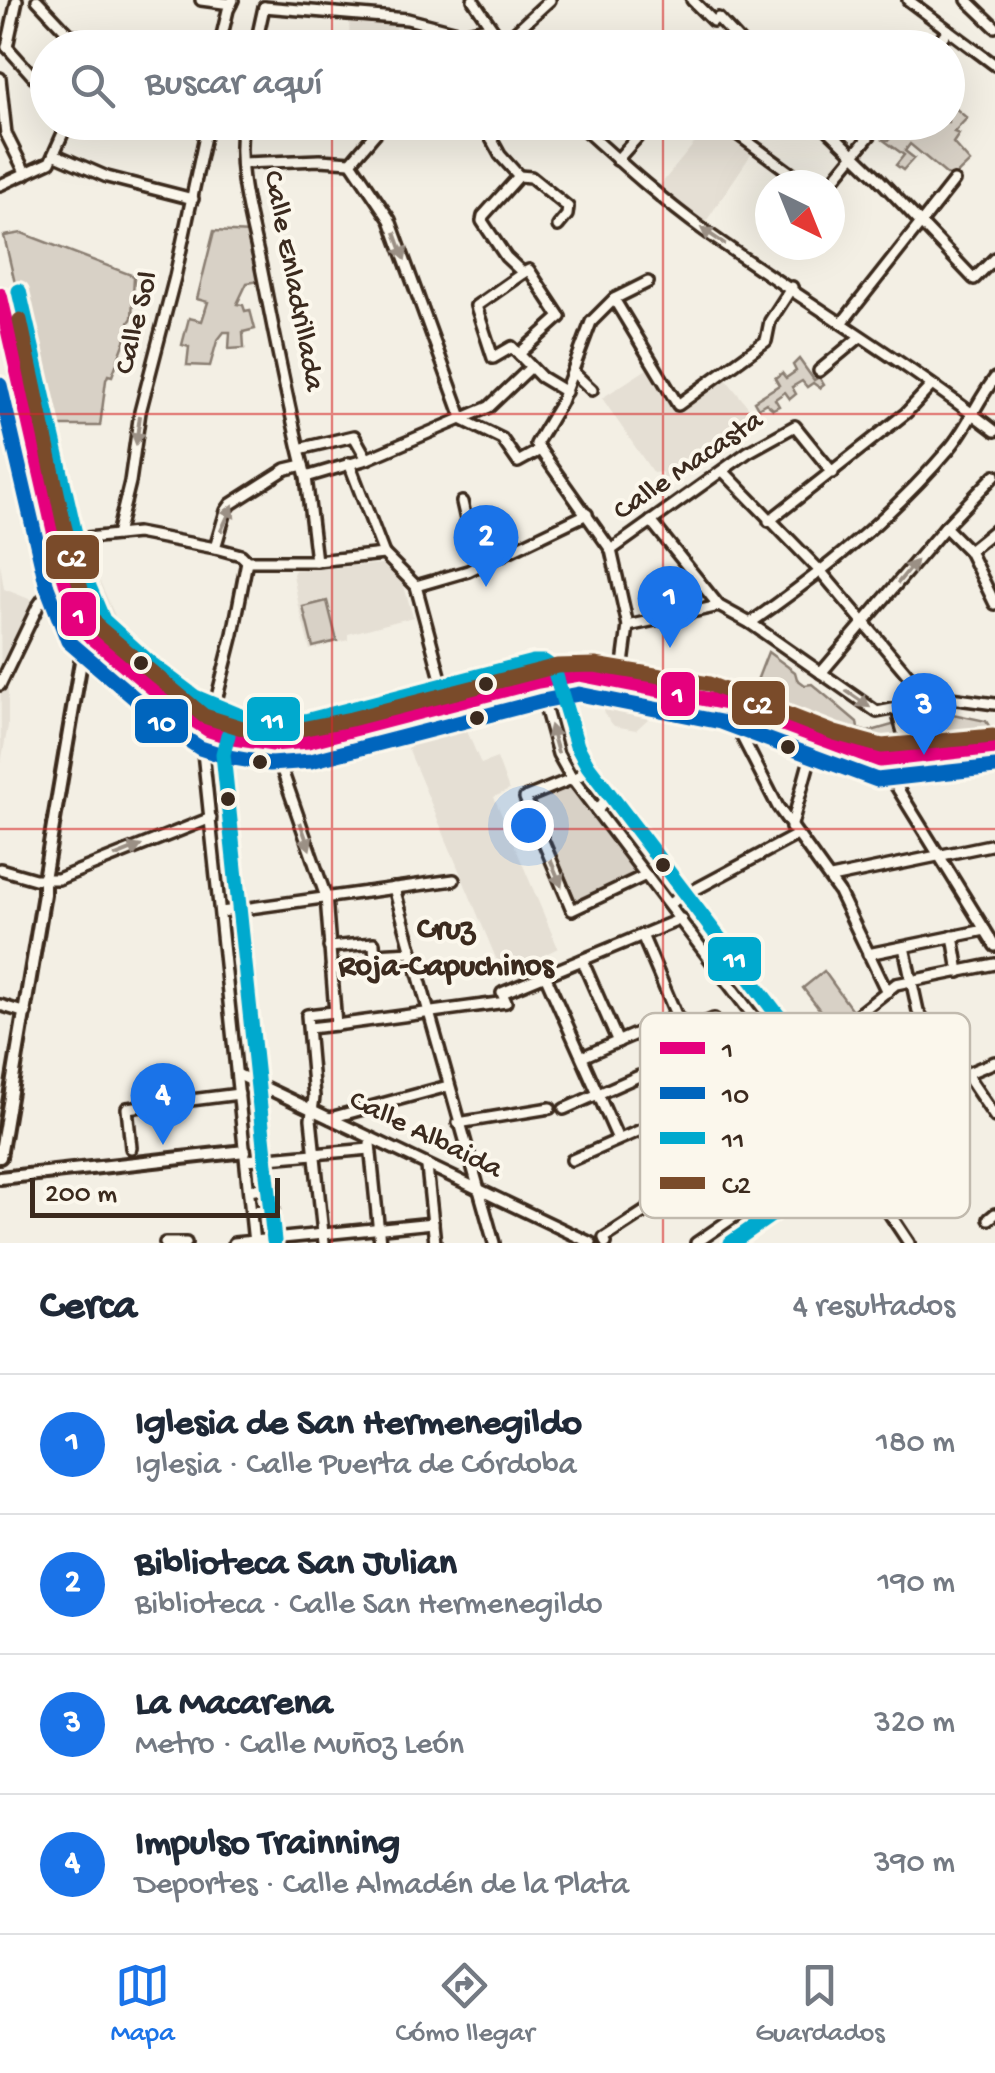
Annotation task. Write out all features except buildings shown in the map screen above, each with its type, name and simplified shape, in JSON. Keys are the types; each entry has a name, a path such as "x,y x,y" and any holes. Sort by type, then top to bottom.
{"main road":[{"path":"0,296 4,328 66,582 85,638 0,1157"},
{"path":"85,638 209,730 273,744 308,741 538,681 579,674 726,702 880,760 995,748"},
{"path":"0,1178 245,1156"}],"street":[{"path":"16,0 4,47 30,74"},
{"path":"37,0 65,30"},
{"path":"201,0 232,2 225,30"},
{"path":"473,0 492,30"},
{"path":"520,30 550,0"},
{"path":"692,0 725,30"},
{"path":"908,0 948,30"},
{"path":"967,0 995,28"},
{"path":"258,30 262,4 407,19 450,30"},
{"path":"471,30 488,24"},
{"path":"482,30 488,24"},
{"path":"965,43 995,65"},
{"path":"0,78 6,134 26,174"},
{"path":"0,185 50,162 60,140"},
{"name":"Calle Sol","path":"117,535 130,482 140,412 204,140"},
{"name":"Calle Enladrillada","path":"243,140 242,163 306,477"},
{"path":"351,162 370,140"},
{"path":"492,140 519,176 532,177 568,207 558,226"},
{"path":"595,140 707,232 995,431"},
{"path":"617,160 635,140"},
{"path":"745,140 786,170"},
{"path":"837,140 974,280 995,258"},
{"path":"842,170 867,140"},
{"path":"54,154 107,177 193,199"},
{"path":"242,163 351,162"},
{"path":"351,162 390,220 464,420 502,439 515,461 521,461 539,445 566,392 591,322 614,299 648,282"},
{"path":"519,176 482,221 506,257 523,273"},
{"path":"842,324 954,181"},
{"path":"519,354 560,318 530,270 475,308 494,358 510,347 566,392"},
{"path":"614,299 678,405 766,341 770,321 792,288"},
{"path":"819,372 860,337"},
{"path":"316,561 306,477 367,459 464,420 489,407 531,367"},
{"path":"573,372 592,390"},
{"path":"750,623 822,573 930,470 952,446 994,382"},
{"path":"770,521 906,413 932,385"},
{"path":"0,405 24,399"},
{"name":"Calle Macasta","path":"611,550 722,471 795,426 833,472"},
{"path":"299,448 354,436 367,459"},
{"path":"539,445 611,550 628,626 621,680"},
{"path":"348,463 384,554 416,586 448,704"},
{"path":"215,548 226,510 232,504 286,469 303,464"},
{"path":"722,471 822,573 928,700"},
{"path":"821,673 945,527 993,479"},
{"path":"462,502 467,524 485,535 492,560"},
{"path":"416,586 468,571 588,514"},
{"path":"651,521 720,606 877,712 898,715 928,700 950,698 995,704"},
{"path":"945,527 969,551 995,604"},
{"path":"969,551 995,530"},
{"path":"57,541 137,533 241,554 247,561 316,561 384,554"},
{"path":"247,561 203,752 254,1242"},
{"path":"0,686 38,606 52,586 66,582"},
{"path":"628,626 720,606"},
{"path":"538,681 558,754 571,777 752,1013"},
{"path":"898,715 910,758"},
{"path":"740,735 794,831 831,878 887,992"},
{"path":"670,903 794,831 816,737"},
{"path":"273,744 326,897 336,1025"},
{"path":"880,760 995,946"},
{"path":"571,777 524,798 572,910 646,875"},
{"path":"0,869 58,879 210,818"},
{"path":"831,878 995,844"},
{"path":"221,912 454,880"},
{"path":"394,888 494,1243"},
{"path":"309,1028 428,1014 504,998 545,975 682,919"},
{"path":"868,954 984,930"},
{"path":"642,935 675,1013"},
{"path":"953,936 959,972"},
{"path":"330,947 374,943 376,964 331,968"},
{"path":"904,946 919,1013"},
{"path":"375,954 412,952"},
{"path":"582,960 618,1042"},
{"path":"859,1013 896,984 995,964"},
{"path":"545,975 618,1140"},
{"path":"0,1005 26,1012"},
{"path":"324,1238 314,1154 307,1015 334,1012"},
{"path":"582,1057 640,1032"},
{"path":"970,1072 995,1062"},
{"name":"Calle Albaida","path":"237,1074 591,1243"},
{"path":"564,1109 640,1076"},
{"path":"0,1083 14,1086"},
{"path":"970,1084 995,1117"},
{"path":"330,1118 448,1086"},
{"path":"131,1148 128,1108 239,1094"},
{"path":"458,1123 550,1108"},
{"path":"572,1160 640,1130"},
{"path":"369,1136 380,1243"},
{"path":"245,1156 370,1148"},
{"path":"427,1167 436,1243"},
{"path":"248,1190 272,1186"},
{"path":"251,1212 274,1209"},
{"path":"605,1240 640,1217"},
{"path":"696,1243 732,1218"},
{"path":"894,1218 910,1243"},
{"path":"234,1243 324,1238 434,1223"},
{"path":"165,1243 186,1243"}],"shaded area":[{"path":"349,19 397,24 396,30 349,30"},
{"path":"697,140 734,140 752,153 705,223 657,189"},
{"path":"883,140 955,140 953,143 970,162 952,179 910,144 905,151 914,158 903,170 896,165 904,155"},
{"path":"214,231 250,233 261,281 247,283 237,304 243,305 245,311 250,310 255,329 243,332 244,348 229,349 230,332 224,332 217,341 210,366 187,365 189,347 182,345 189,318 202,321 208,302 197,299"},
{"path":"22,233 134,276 132,318 128,324 131,325 112,376 108,375 106,380 100,426 48,426 4,236"},
{"path":"799,359 814,380 819,377 824,385 820,388 813,383 807,387 802,381 792,387 796,394 790,399 785,392 775,399 779,406 773,409 766,403 758,408 754,401 779,385 775,378 782,373 786,378 796,371 793,365"},
{"path":"650,367 677,410 726,379 757,418 727,441 723,436 664,479 661,472 653,473 602,398"},
{"path":"0,563 4,589 34,601 43,610 8,686 8,726 1,763"},
{"path":"382,564 403,583 413,617 348,634 348,640 310,650 295,570"},
{"path":"100,582 115,616 104,625 92,609 86,588"},
{"path":"327,601 337,641 313,647 303,607"},
{"path":"768,652 795,672 797,679 805,685 812,684 857,722 858,729 868,732 924,716 929,720 940,718 943,712 986,721 995,728 995,735 883,747 856,740 751,696"},
{"path":"598,693 637,699 651,709 649,718 636,730 614,726 604,714"},
{"path":"463,722 481,764 497,758 509,790 494,797 558,948 503,975 404,739"},
{"path":"570,786 638,874 576,902 534,801"},
{"path":"824,971 852,1010 822,1013 803,988"}],"transit line":[{"name":"11","path":"19,291 85,577 103,620 195,697 243,717 305,721 544,662 554,669 577,746 588,766 776,1013"},
{"name":"1","path":"0,295 66,583 86,632 180,711 209,730 273,744 308,741 538,681 579,674 726,703 880,760 995,747"},
{"name":"C2","path":"20,320 87,612 99,628 204,716 255,732 281,733 557,666 595,665 709,684 835,733 882,746 993,736"},
{"name":"10","path":"0,385 47,587 68,641 167,726 200,748 270,764 311,761 579,694 721,722 877,780 995,767"},
{"name":"11","path":"228,735 223,754 274,1241"},
{"name":"11","path":"731,1243 767,1218"}],"place":[{"name":"Biblioteca San Julian","path":"486,587"},
{"name":"Iglesia de San Hermenegildo","path":"670,648"},
{"name":"La Macarena","path":"924,755"},
{"name":"Impulso Trainning","path":"163,1145"}],"district":[{"name":"Cruz Roja-Capuchinos","path":"446,950"}]}
